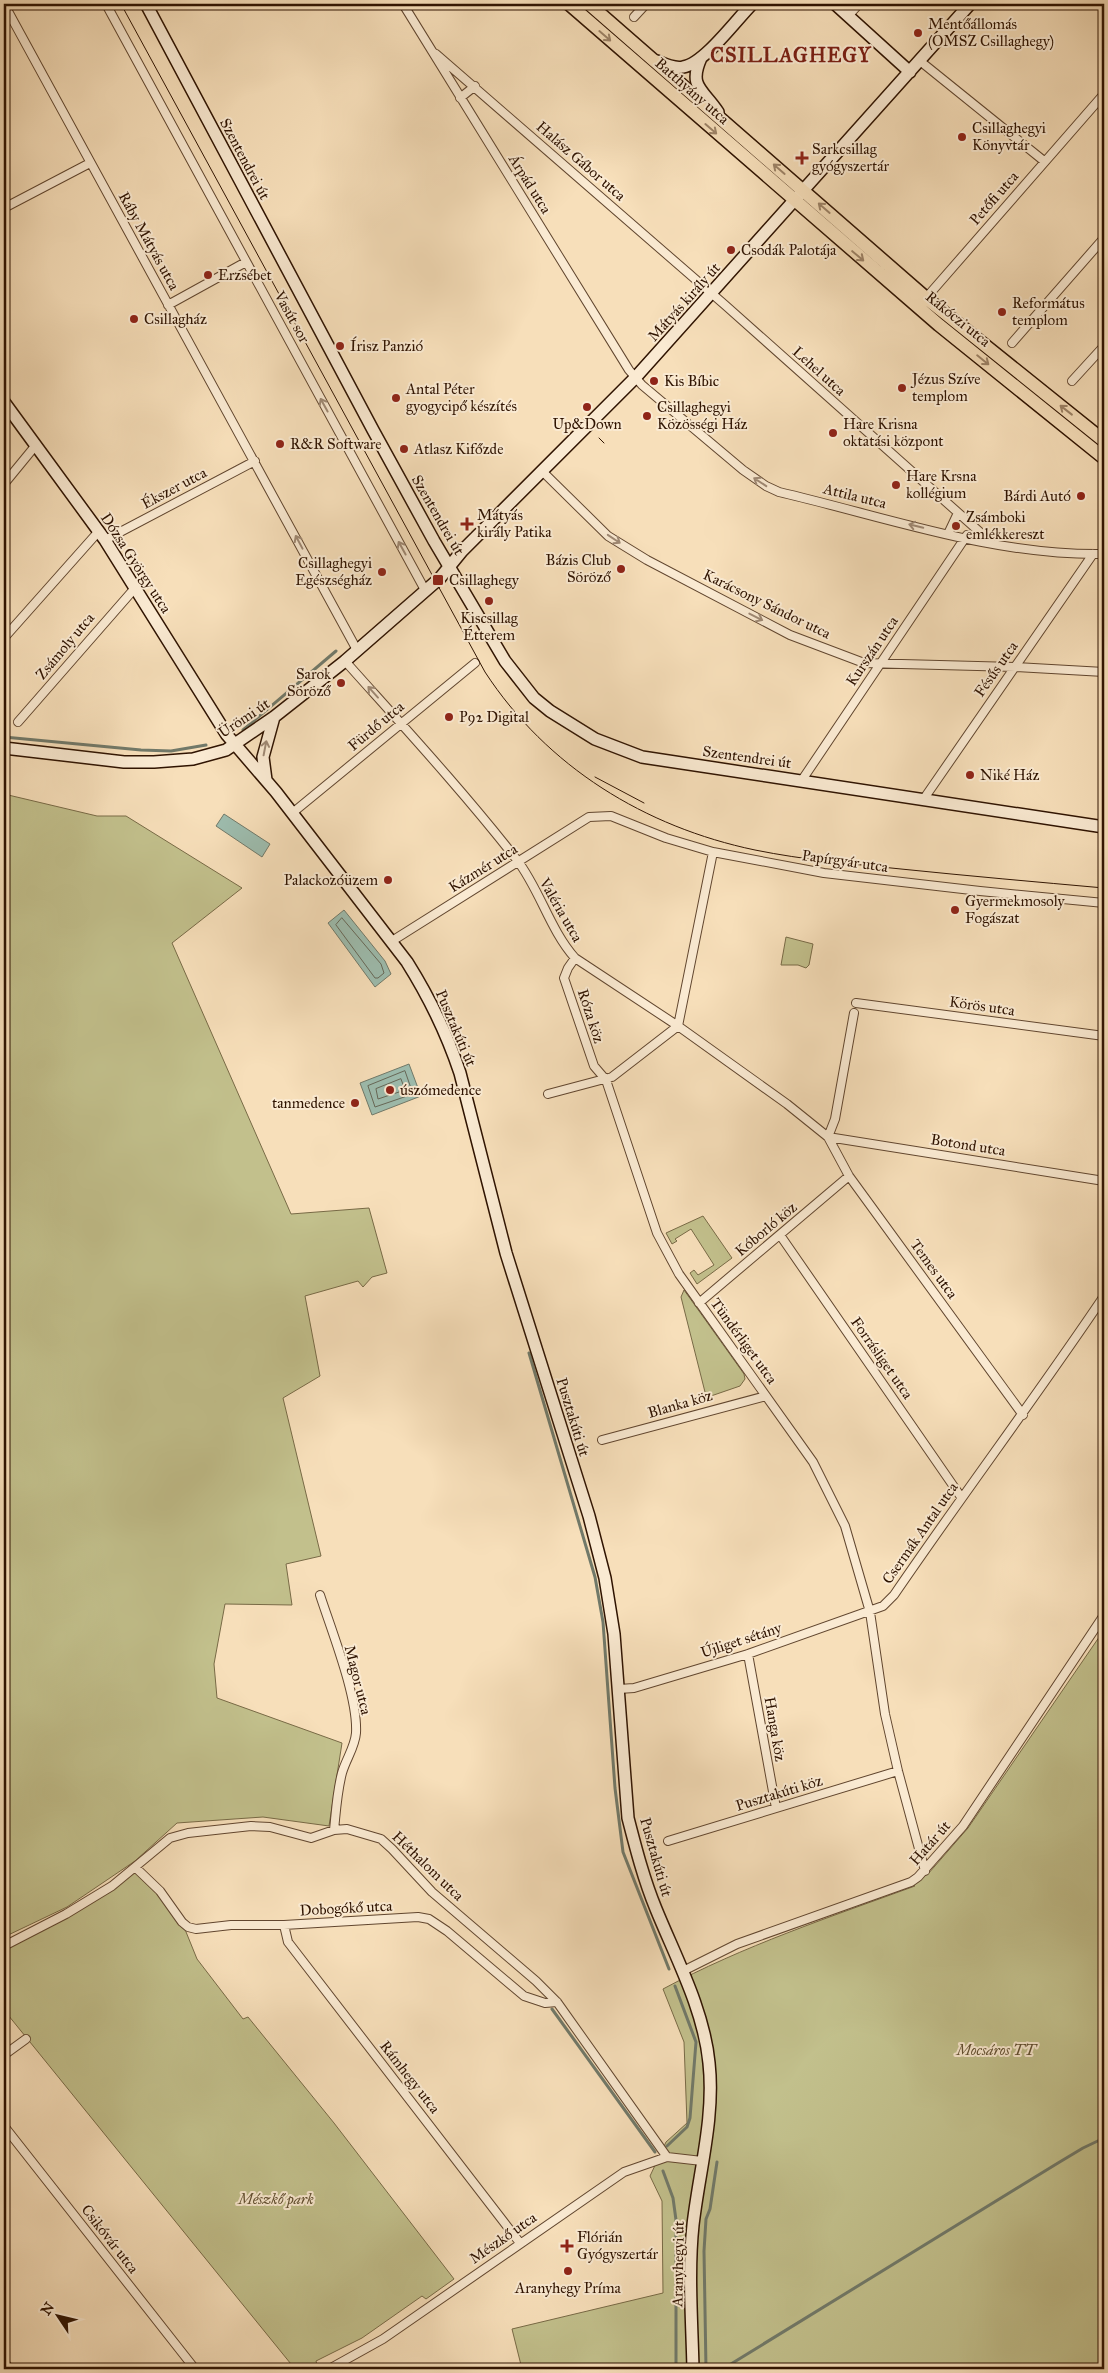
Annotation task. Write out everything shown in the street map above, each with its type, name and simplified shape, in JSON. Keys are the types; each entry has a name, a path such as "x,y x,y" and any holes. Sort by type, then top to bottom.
{"main road":[{"name":"Batthyány utca","path":"569,4 794,202"},
{"name":"Batthyány utca","path":"589,4 804,191"},
{"name":"Rákóczi utca","path":"804,191 926,298 1104,441"},
{"name":"Rákóczi utca","path":"794,202 939,325 1104,458"}],"street":[{"name":"Ráby Mátyás utca","path":"4,4 357,650"},
{"name":"Vasút sor","path":"106,4 425,590"},
{"name":"Szentendrei út","path":"146,4 383,448 449,565 496,647 517,678 550,711 595,739 642,757 1104,827"},
{"name":"Árpád utca","path":"403,4 635,378"},
{"path":"634,17 646,4"},
{"path":"650,58 666,65 682,68 701,58 752,4"},
{"path":"835,4 910,72"},
{"path":"849,15 859,4"},
{"name":"Mátyás király út","path":"449,565 635,378 970,4"},
{"name":"Halász Gábor utca","path":"431,50 475,86 712,294"},
{"path":"701,58 694,77 696,84 720,117"},
{"path":"920,61 1044,161"},
{"path":"460,98 475,86"},
{"name":"Petőfi utca","path":"926,298 1104,94"},
{"path":"4,208 90,163"},
{"path":"1012,343 1104,238"},
{"path":"168,305 246,262"},
{"name":"Lehel utca","path":"712,294 957,515 992,544"},
{"path":"1072,381 1104,346"},
{"name":"Attila utca","path":"635,378 742,470 779,492 992,544 1054,553 1104,554"},
{"name":"Dózsa György utca","path":"4,402 102,535 220,724 236,744"},
{"path":"4,484 36,445"},
{"name":"Ékszer utca","path":"102,535 255,461"},
{"name":"Karácsony Sándor utca","path":"543,472 608,536 647,560 790,635 864,663 879,665 1015,666 1104,672"},
{"path":"948,534 957,515"},
{"path":"964,537 974,530"},
{"path":"4,638 102,535"},
{"name":"Kurszán utca","path":"802,780 964,537"},
{"name":"Fésűs utca","path":"923,800 1093,554"},
{"name":"Ürömi út","path":"4,748 124,762 154,762 193,759 236,744 274,717 345,661 440,578 449,565"},
{"name":"Zsámoly utca","path":"18,722 135,588"},
{"name":"Valéria utca","path":"345,661 401,723 518,862 564,946 575,958 678,1026 782,1100 828,1137"},
{"name":"Fürdő utca","path":"296,810 474,663"},
{"path":"266,780 263,757 274,717"},
{"name":"Pusztakúti út","path":"236,744 392,941 422,986 444,1031 460,1073 506,1254 589,1516 605,1578 614,1634 630,1826 645,1879 682,1971 703,2031 709,2064 708,2121 702,2161"},
{"name":"Papírgyár utca","path":"589,817 611,816 666,838 713,852 880,880 1104,903"},
{"name":"Kázmér utca","path":"392,941 589,817"},
{"path":"548,1094 606,1080 622,1070 678,1026 713,852"},
{"name":"Róza köz","path":"575,958 564,978 594,1066 606,1080"},
{"name":"Körös utca","path":"856,1003 1104,1036"},
{"path":"828,1137 835,1119 854,1013"},
{"name":"Tündérliget utca","path":"606,1080 657,1233 675,1268 813,1462 845,1526 870,1612"},
{"name":"Temes utca","path":"828,1137 850,1176 1023,1415"},
{"name":"Botond utca","path":"828,1137 1104,1181"},
{"name":"Kóborló köz","path":"700,1303 850,1176"},
{"name":"Forrásliget utca","path":"780,1235 961,1497"},
{"name":"Csermák Antal utca","path":"870,1612 883,1606 894,1595 961,1497 1023,1415 1104,1296"},
{"name":"Blanka köz","path":"602,1440 766,1396"},
{"name":"Magor utca","path":"320,1596 352,1697 355,1720 355,1741 343,1771 334,1830"},
{"path":"870,1612 885,1714 925,1871"},
{"name":"Újliget sétány","path":"619,1689 634,1688 748,1654 870,1612"},
{"name":"Határ út","path":"682,1971 736,1944 911,1882 925,1871 963,1826 1104,1615"},
{"name":"Hanga köz","path":"748,1654 776,1808"},
{"name":"Pusztakúti köz","path":"668,1841 898,1771"},
{"name":"Héthalom utca","path":"4,1946 66,1914 112,1886 170,1838 188,1833 261,1826 311,1838 334,1830 361,1831 381,1839 392,1848 432,1892 557,2002 667,2157"},
{"name":"Dobogókő utca","path":"136,1868 160,1892 188,1927 196,1929 231,1925 284,1925 418,1917 428,1920 447,1931 524,1996 545,2003 557,2002"},
{"name":"Rámhegy utca","path":"284,1925 288,1942 520,2243"},
{"path":"4,2055 26,2039"},
{"name":"Csikóvár utca","path":"4,2126 195,2369"},
{"name":"Mészkő utca","path":"329,2369 383,2339 624,2172 667,2157 702,2161"},
{"name":"Aranyhegyi út","path":"693,2369 693,2227 702,2161"},
{"path":"4,2362 10,2369"}],"green space":[{"path":"4,794 97,816 126,816 242,888 172,943 291,1214 369,1208 387,1273 372,1277 363,1287 358,1281 305,1296 320,1376 283,1398 321,1556 286,1564 292,1605 225,1604 214,1664 217,1698 342,1743 329,1826 263,1817 177,1823 135,1861 67,1907 4,1937"},
{"path":"786,937 813,944 809,965 806,968 798,965 781,965"},
{"path":"703,1216 732,1258 697,1284 690,1273 694,1270 698,1275 714,1265 691,1229 675,1239 677,1241 672,1244 666,1233"},
{"path":"684,1290 744,1374 745,1379 740,1386 708,1397 706,1396 681,1297"},
{"name":"Mocsáros TT","path":"1104,1630 1104,2369 522,2369 512,2329 663,2293 662,2201 650,2176 666,2142 687,2123 684,2042 663,1989 755,1946 915,1886 911,1882 925,1871 928,1874 968,1828"},
{"name":"Mészkő park","path":"136,1868 182,1922 197,1959 243,2019 248,2017 334,2123 454,2279 426,2299 422,2296 362,2338 316,2361 317,2365 307,2369 295,2369 4,2010 4,1946 66,1914"}],"water":[{"path":"224,814 270,844 262,857 216,826"},
{"path":"344,910 385,961 391,974 375,987 328,923"},
{"name":"úszómedence","path":"409,1064 421,1096 372,1115 360,1083"}],"waterway":[{"path":"243,730 336,651"},
{"path":"4,737 141,750 171,751 206,745"},
{"path":"529,1353 595,1577 603,1622 615,1788 623,1852 669,1969"},
{"path":"667,2146 687,2127 690,2118 696,2042 675,1986"},
{"path":"552,2009 655,2152"},
{"path":"726,2367 1058,2163 1104,2138"},
{"path":"706,2369 704,2251 706,2219 710,2209 717,2162"},
{"path":"663,2171 673,2198 676,2220 676,2369"}],"tram line":[{"path":"121,4 485,672 510,706 538,737 569,764 602,788 638,809 675,826 714,840 755,850 828,861 1104,888"},
{"path":"599,438 604,443"},
{"path":"595,777 644,803"}],"place":[{"name":"Mentőállomás (OMSZ Csillaghegy)","path":"918,33"},
{"name":"Csillaghegyi Könyvtár","path":"962,137"},
{"name":"Sarkcsillag gyógyszertár","path":"802,158"},
{"name":"Csodák Palotája","path":"731,250"},
{"name":"Erzsébet","path":"208,275"},
{"name":"Református templom","path":"1002,312"},
{"name":"Csillagház","path":"134,319"},
{"name":"Írisz Panzió","path":"340,346"},
{"name":"Kis Bíbic","path":"654,381"},
{"name":"Jézus Szíve templom","path":"902,388"},
{"name":"Antal Péter gyogycipő készítés","path":"396,398"},
{"name":"Up&Down","path":"587,407"},
{"name":"Csillaghegyi Közösségi Ház","path":"647,416"},
{"name":"Hare Krisna oktatási központ","path":"833,433"},
{"name":"R&R Software","path":"280,444"},
{"name":"Atlasz Kifőzde","path":"404,449"},
{"name":"Hare Krsna kollégium","path":"896,485"},
{"name":"Bárdi Autó","path":"1081,496"},
{"name":"Mátyás király Patika","path":"467,524"},
{"name":"Zsámboki emlékkereszt","path":"956,526"},
{"name":"Bázis Club Söröző","path":"621,569"},
{"name":"Csillaghegyi Egészségház","path":"382,572"},
{"name":"Csillaghegy","path":"438,580"},
{"name":"Kiscsillag Étterem","path":"489,601"},
{"name":"Sarok Söröző","path":"341,683"},
{"name":"P92 Digital","path":"449,717"},
{"name":"Niké Ház","path":"970,775"},
{"name":"Palackozóüzem","path":"388,880"},
{"name":"Gyermekmosoly Fogászat","path":"955,910"},
{"name":"úszómedence","path":"390,1090"},
{"name":"tanmedence","path":"355,1103"},
{"name":"Flórián Gyógyszertár","path":"567,2246"},
{"name":"Aranyhegy Príma","path":"568,2271"}],"district":[{"name":"CSILLAGHEGY","path":"791,55"}]}
